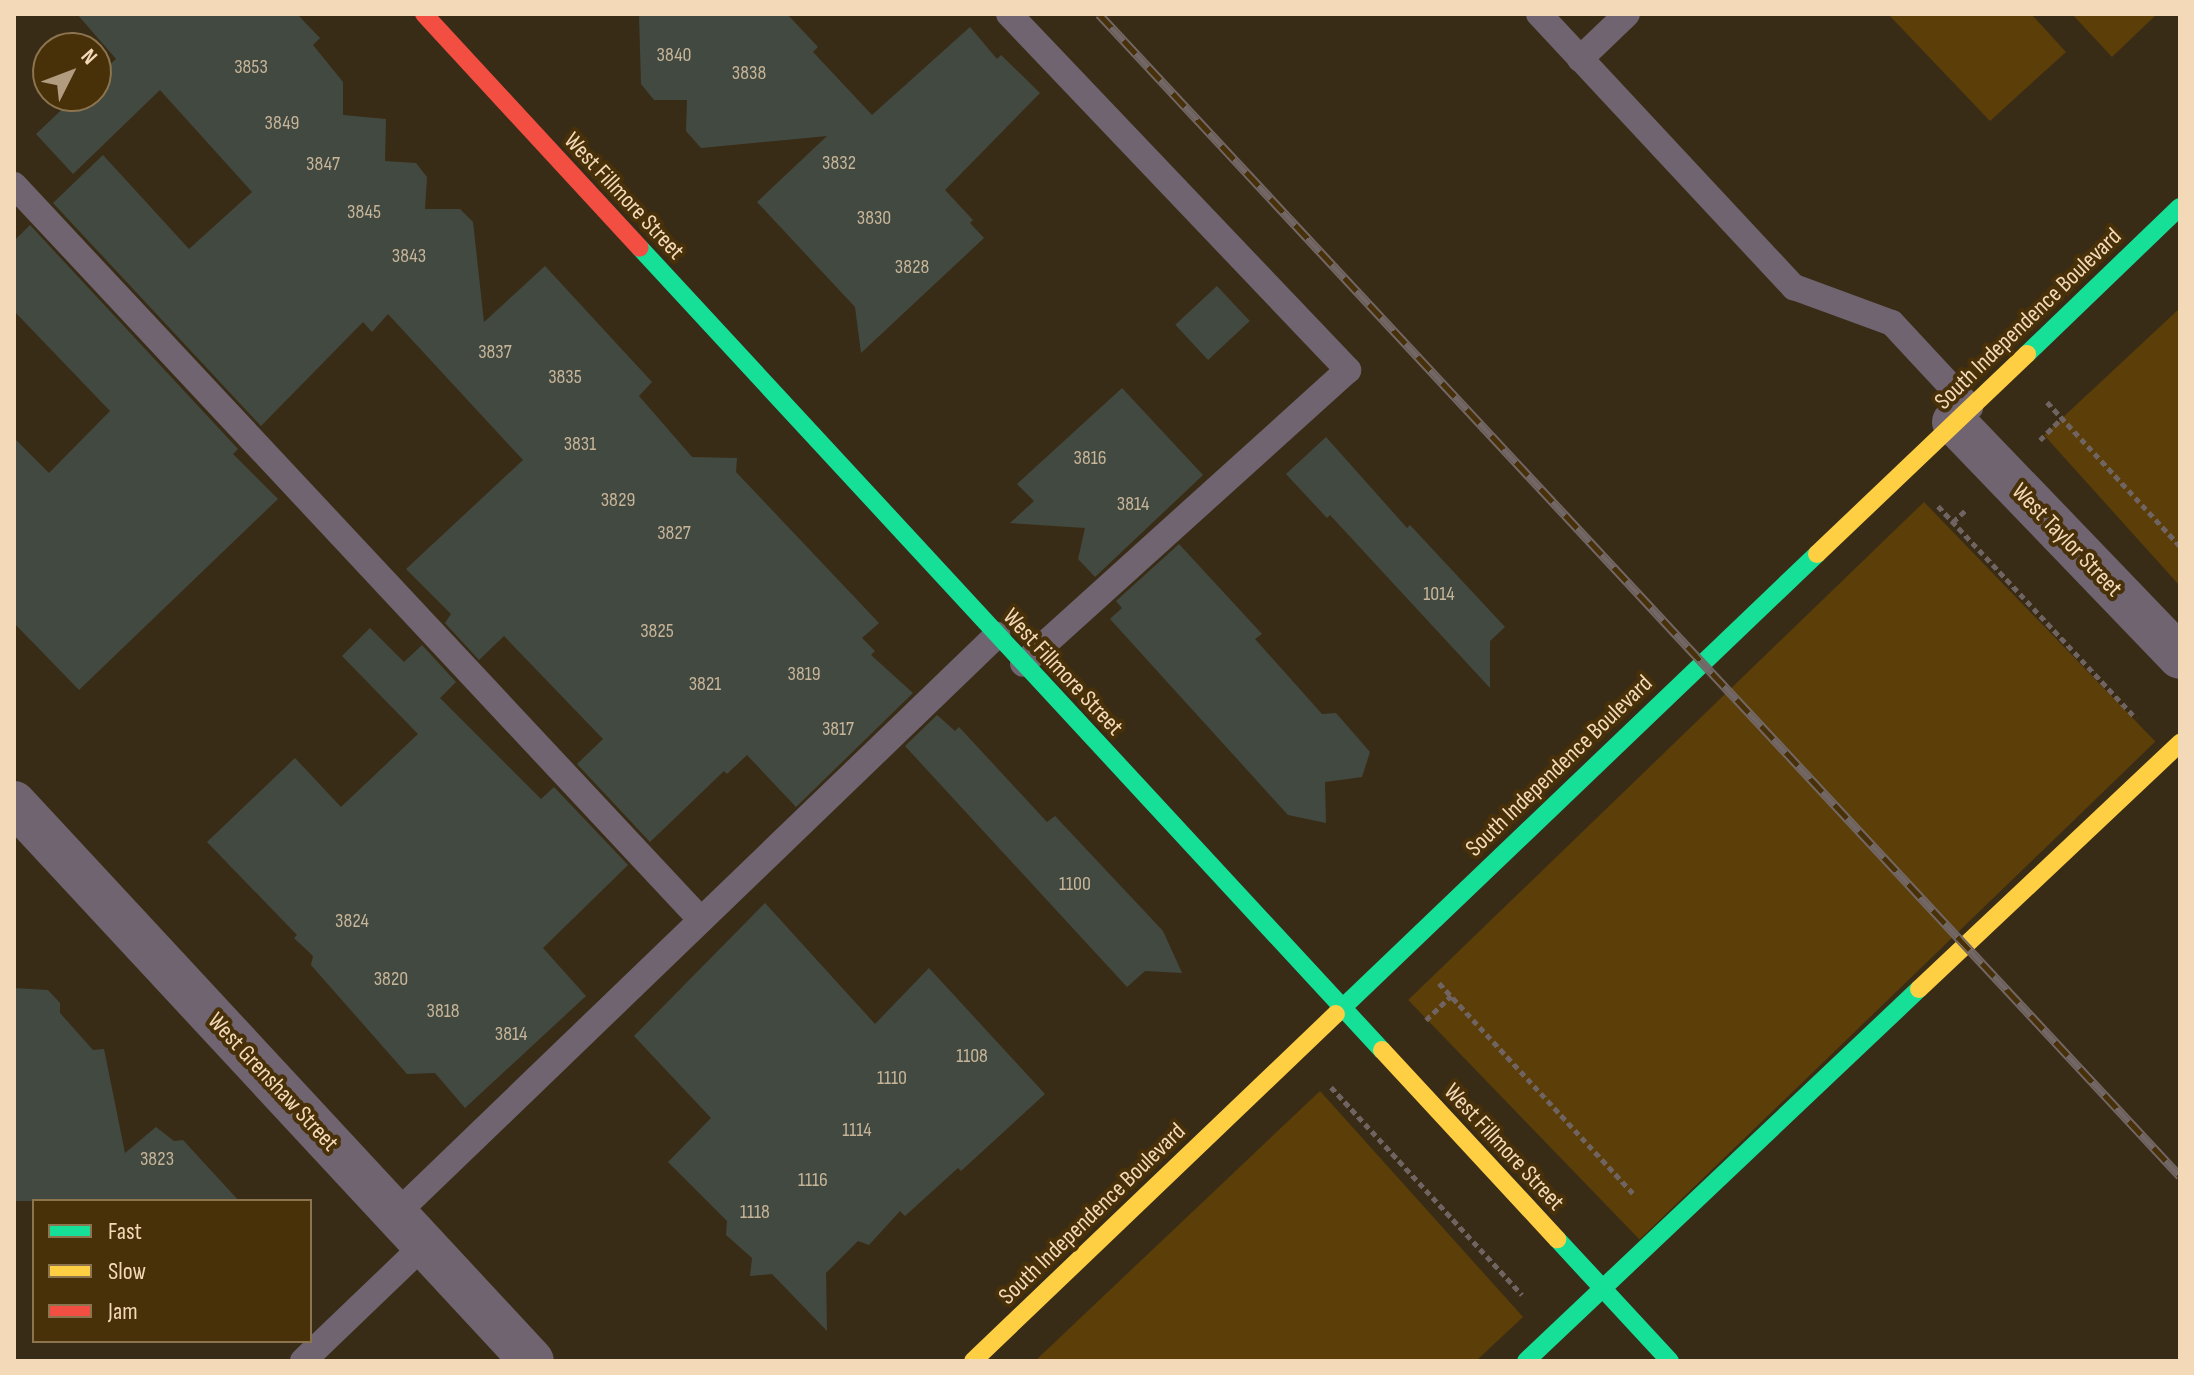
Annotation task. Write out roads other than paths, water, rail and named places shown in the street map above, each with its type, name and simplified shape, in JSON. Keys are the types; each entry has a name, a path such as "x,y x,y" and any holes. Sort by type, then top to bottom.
{"street":[{"name":"West Fillmore Street","path":"424,14 1670,1361"},
{"name":"South Independence Boulevard","path":"973,1361 2180,207"},
{"name":"West Taylor Street","path":"1962,414 2180,657"},
{"path":"1526,1361 2180,743"},
{"name":"West Grenshaw Street","path":"14,803 532,1361"}],"lane":[{"path":"1009,14 1348,370 1023,664"},
{"path":"1539,14 1794,287 1892,323 1962,414"},
{"path":"1580,59 1627,14"},
{"path":"14,185 701,920"},
{"path":"396,1214 997,635"},
{"path":"303,1361 424,1245"}],"railway":[{"path":"1099,14 2180,1176"}]}
